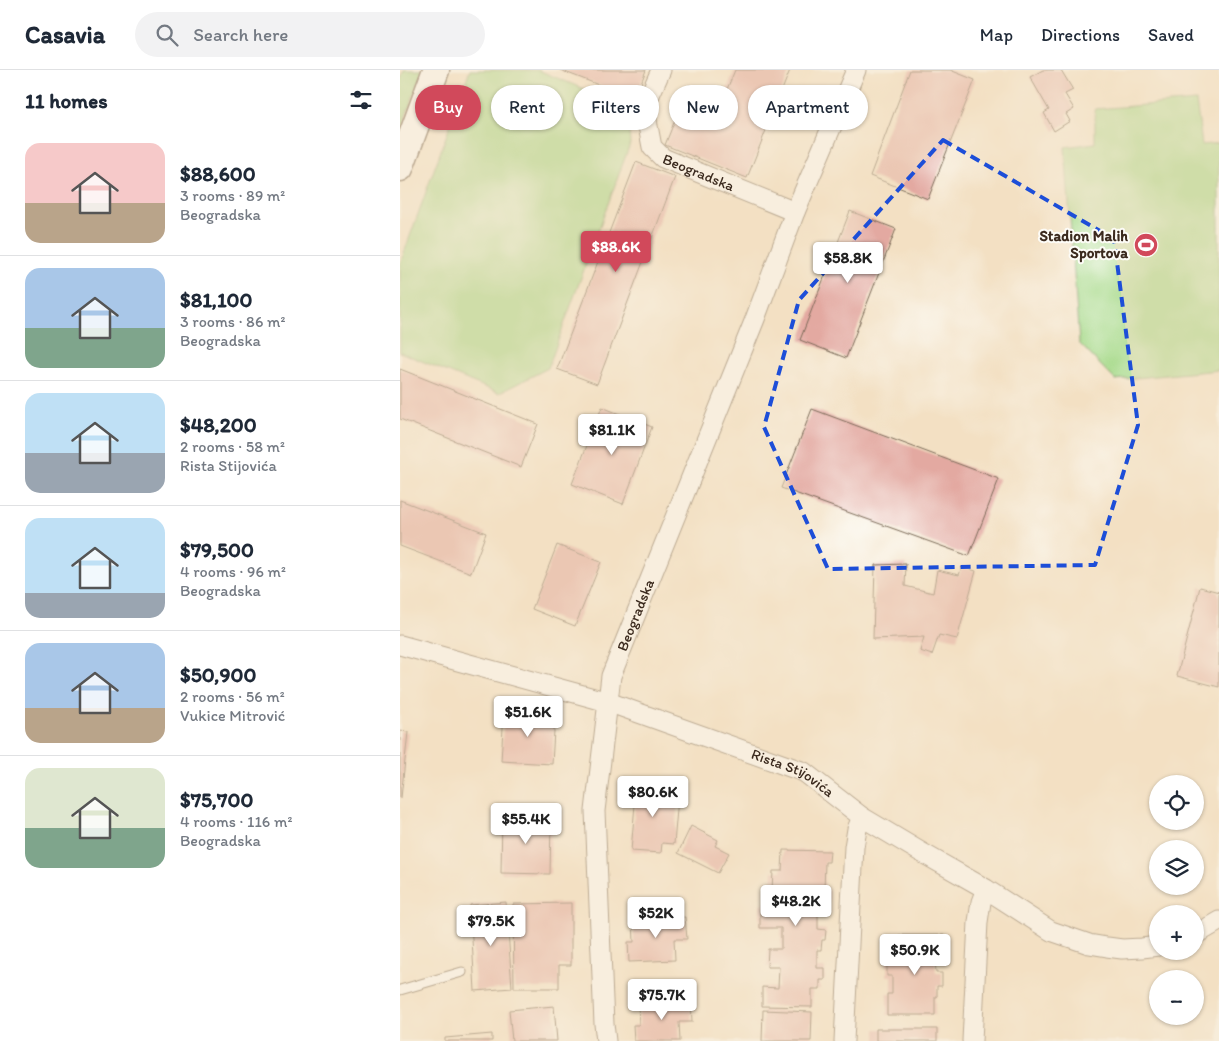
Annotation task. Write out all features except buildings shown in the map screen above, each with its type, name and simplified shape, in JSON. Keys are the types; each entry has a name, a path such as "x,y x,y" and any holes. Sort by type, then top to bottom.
{"main road":[{"path":"400,168 436,70"}],"street":[{"name":"Beogradska","path":"661,70 645,106 652,148 663,158 795,212"},
{"name":"Beogradska","path":"606,1041 595,810 611,676 751,328 795,212 856,70"},
{"name":"Rista Stijovića","path":"400,645 608,702 804,772 862,817 986,889 1051,931 1068,938 1107,948 1149,947"},
{"path":"844,1041 855,842 857,829 862,817"},
{"path":"972,1041 978,922 981,902 986,889"},
{"path":"1204,930 1217,925"}],"lane":[{"path":"400,990 462,972"}],"highlighted area":[{"path":"943,140 1114,239 1138,425 1095,565 828,569 764,427 799,300"}],"green space":[{"path":"404,70 423,70 417,85 415,85 415,92 400,132 400,81"},
{"path":"470,70 538,70 574,85 573,130 629,130 630,144 548,368 499,393 400,352 400,264 448,130 481,130 481,85 465,85"},
{"name":"Stadion Malih Sportova","path":"1196,101 1202,145 1219,143 1219,370 1115,380 1079,343 1065,147 1095,143 1095,109"}],"place":[{"name":"Stadion Malih Sportova","path":"1146,245"}]}
